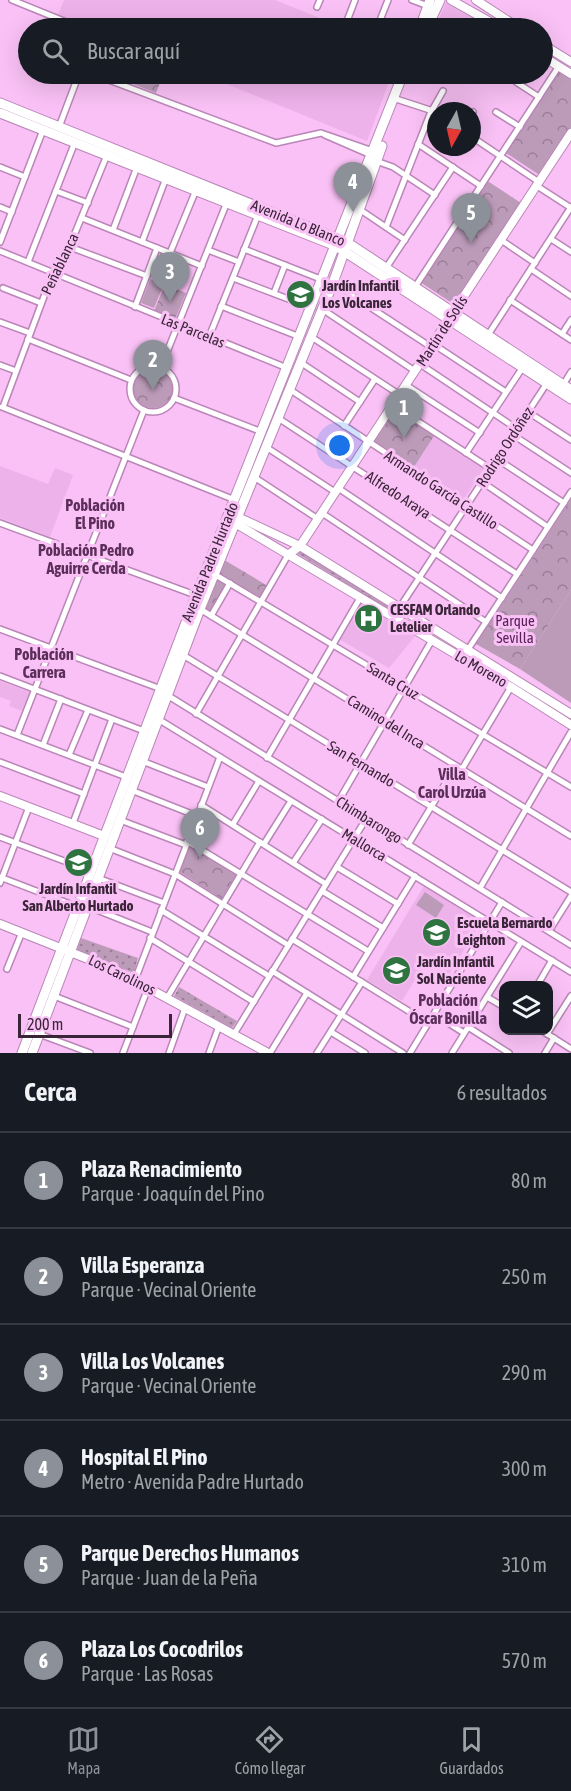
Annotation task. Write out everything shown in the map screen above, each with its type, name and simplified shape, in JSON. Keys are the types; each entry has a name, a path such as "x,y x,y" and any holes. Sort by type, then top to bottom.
{"main road":[{"path":"432,18 440,0"},
{"path":"424,18 429,3"},
{"name":"Avenida Padre Hurtado","path":"397,98 400,84"},
{"name":"Avenida Padre Hurtado","path":"22,1053 66,949 94,875 104,836 144,731 183,655 200,609 200,597 214,574 262,432 287,368 300,337 333,283 342,244 374,156 404,84"},
{"name":"Avenida Lo Blanco","path":"0,103 342,244 415,287 523,367 567,387"},
{"name":"Avenida Lo Blanco","path":"0,113 258,215 342,244 452,316 488,335 571,399"},
{"name":"Avenida Padre Hurtado","path":"94,875 109,848 120,820 158,719 164,692 200,597 235,512 254,477 300,362 310,336 323,280 359,209 374,156"},
{"name":"Avenida Padre Hurtado","path":"32,1053 53,996 66,949"}],"street":[{"path":"12,0 56,18"},
{"path":"317,8 320,0"},
{"path":"348,18 355,0"},
{"path":"381,18 388,0"},
{"path":"411,0 429,3"},
{"path":"451,0 485,18"},
{"path":"473,11 478,7 477,1"},
{"path":"477,1 503,18"},
{"path":"553,50 571,62"},
{"path":"553,62 571,74"},
{"path":"553,76 559,66"},
{"path":"59,127 75,84"},
{"path":"119,84 272,142 283,143 308,134 321,133 374,156 435,195"},
{"path":"519,84 539,98"},
{"path":"415,287 548,84"},
{"path":"438,102 443,92"},
{"path":"397,98 427,109"},
{"path":"496,112 520,127"},
{"path":"386,227 427,125"},
{"path":"0,242 43,130"},
{"name":"Martín de Solís","path":"288,555 300,546 571,133"},
{"path":"28,262 75,142"},
{"path":"481,143 571,208 488,335"},
{"path":"418,144 481,186"},
{"name":"Peñablanca","path":"1,407 41,303 70,247 107,155"},
{"path":"0,167 25,177"},
{"path":"113,230 137,167"},
{"path":"386,268 453,167"},
{"path":"142,242 166,178"},
{"path":"171,253 196,190"},
{"path":"56,191 88,203"},
{"path":"161,367 227,202"},
{"path":"0,207 12,212"},
{"path":"359,209 405,240"},
{"path":"209,337 258,215"},
{"path":"82,218 202,266"},
{"path":"551,239 571,252"},
{"path":"501,240 535,263"},
{"path":"70,247 147,276"},
{"path":"135,307 158,248"},
{"path":"244,249 323,280"},
{"path":"208,250 239,262"},
{"name":"Las Parcelas","path":"0,251 287,368"},
{"path":"274,293 285,265"},
{"path":"531,269 571,296"},
{"path":"233,278 316,308 517,429"},
{"path":"333,283 506,393"},
{"path":"3,288 41,303"},
{"path":"510,300 571,340"},
{"path":"221,306 300,337"},
{"path":"562,334 571,320"},
{"path":"0,322 131,380"},
{"path":"310,336 400,395"},
{"path":"300,362 360,402"},
{"path":"0,365 16,371"},
{"path":"153,365 161,367 174,380 174,398 162,410 144,410 131,398 131,380 142,368 153,365"},
{"path":"466,453 523,367"},
{"path":"567,387 571,372"},
{"path":"344,426 375,379"},
{"name":"Rodrigo Ordóñez","path":"400,607 549,380"},
{"path":"406,385 480,433"},
{"name":"Armando García Castillo","path":"289,389 533,550"},
{"path":"174,398 262,432"},
{"path":"393,405 491,469"},
{"path":"1,407 125,456 235,512"},
{"path":"17,735 144,410"},
{"path":"528,412 571,440"},
{"name":"Alfredo Araya","path":"278,418 518,574"},
{"path":"513,435 571,473"},
{"path":"266,447 502,598"},
{"path":"497,459 564,503"},
{"path":"254,477 320,516 486,622"},
{"path":"482,482 548,527"},
{"path":"462,658 571,492"},
{"name":"Lo Moreno","path":"235,512 300,546 571,714"},
{"name":"Lo Moreno","path":"235,512 288,555 571,725"},
{"path":"0,523 200,597"},
{"path":"196,714 288,555"},
{"name":"Santa Cruz","path":"214,574 571,787"},
{"path":"211,616 230,583"},
{"path":"267,758 360,598"},
{"path":"396,619 400,607"},
{"name":"Camino del Inca","path":"200,609 571,836"},
{"name":"Chimbarongo","path":"0,628 164,692 571,945"},
{"path":"338,801 432,640"},
{"name":"San Fernando","path":"183,655 571,894"},
{"path":"0,676 144,731"},
{"path":"462,769 511,687"},
{"path":"43,745 61,699"},
{"path":"69,755 88,710"},
{"path":"73,823 112,719"},
{"name":"Mallorca","path":"158,719 571,972"},
{"path":"0,729 126,777"},
{"path":"480,888 571,732"},
{"path":"135,981 219,757"},
{"path":"142,761 208,787"},
{"path":"0,762 84,794"},
{"path":"408,845 456,765"},
{"path":"232,825 259,781"},
{"path":"130,790 197,816"},
{"path":"0,796 104,836"},
{"path":"167,998 241,873 291,801"},
{"path":"201,805 326,884"},
{"path":"29,807 1,879 82,906 152,935 188,961 254,1002"},
{"path":"293,863 322,819"},
{"path":"234,1034 366,819"},
{"path":"120,820 187,843 241,873 368,951"},
{"path":"0,837 164,903"},
{"path":"109,848 175,874 288,945"},
{"path":"337,867 398,904"},
{"path":"353,977 415,876"},
{"path":"322,891 383,928"},
{"path":"549,931 571,894"},
{"path":"410,1053 502,902"},
{"path":"161,910 203,936 307,993 404,1053"},
{"name":"Los Carolinos","path":"0,924 66,949 135,981 234,1034 255,1050 269,1053"},
{"path":"8,969 22,932"},
{"path":"292,939 428,1023"},
{"path":"452,1053 521,942"},
{"path":"540,981 552,960"},
{"path":"317,1053 362,982"},
{"path":"123,1053 148,988"},
{"path":"269,1053 307,993"},
{"path":"53,996 133,1027"},
{"path":"553,1020 571,996"},
{"path":"487,997 499,1004"},
{"path":"169,1053 185,1008"},
{"path":"434,1014 509,1053"},
{"path":"210,1053 219,1026"},
{"path":"331,1032 365,1053"},
{"path":"39,1034 90,1053"},
{"path":"549,1035 571,1049"},
{"path":"545,1053 554,1038"}],"shaded area":[{"path":"64,0 275,0 320,18 66,18 58,15"},
{"path":"446,2 476,18 439,18"},
{"path":"227,84 388,84 367,141"},
{"path":"434,436 484,468 463,500 414,467"},
{"path":"0,466 48,484 55,468 73,475 50,537 0,518"},
{"name":"CESFAM Orlando Letelier","path":"360,603 415,636 389,668 339,639"},
{"path":"0,681 30,692 22,711 9,706 11,701 0,697"},
{"name":"Escuela Bernardo Leighton","path":"424,886 482,921 448,976 425,963 402,1001 367,980"}],"green space":[{"path":"559,71 571,78 571,129 541,176 506,153 551,84 553,84"},
{"path":"133,84 160,84 156,93"},
{"path":"486,180 521,203 455,305 420,282"},
{"path":"161,252 174,257 165,281 151,276"},
{"path":"150,279 164,284 154,308 141,303"},
{"path":"165,284 186,293 173,319 154,311"},
{"path":"153,368 167,374 173,388 167,402 153,408 139,402 133,388 139,374"},
{"path":"393,408 434,436 414,467 373,440"},
{"name":"Parque Sevilla","path":"571,499 571,590 520,669 476,644"},
{"path":"302,548 398,606 393,612 298,554"},
{"path":"223,561 268,586 262,598 231,581 211,612 204,607"},
{"path":"571,590 571,703 520,669"},
{"path":"190,845 238,872 222,899 180,872"},
{"path":"425,892 444,905 436,918 416,905"},
{"path":"81,938 138,958 134,973 77,950"},
{"path":"179,987 237,1021 232,1028 174,996"}],"place":[{"name":"Hospital El Pino","path":"353,212"},
{"name":"Parque Derechos Humanos","path":"471,243"},
{"name":"Jardín Infantil Los Volcanes","path":"301,295"},
{"name":"Villa Los Volcanes","path":"170,302"},
{"name":"Villa Esperanza","path":"153,390"},
{"name":"Plaza Renacimiento","path":"404,438"},
{"name":"CESFAM Orlando Letelier","path":"369,619"},
{"name":"Plaza Los Cocodrilos","path":"200,858"},
{"name":"Jardín Infantil San Alberto Hurtado","path":"78,862"},
{"name":"Escuela Bernardo Leighton","path":"436,932"},
{"name":"Jardín Infantil Sol Naciente","path":"396,971"}],"district":[{"name":"Población El Pino","path":"95,514"},
{"name":"Población Pedro Aguirre Cerda","path":"86,559"},
{"name":"Población Carrera","path":"44,663"},
{"name":"Villa Carol Urzúa","path":"452,783"},
{"name":"Población Óscar Bonilla","path":"448,1009"}]}
